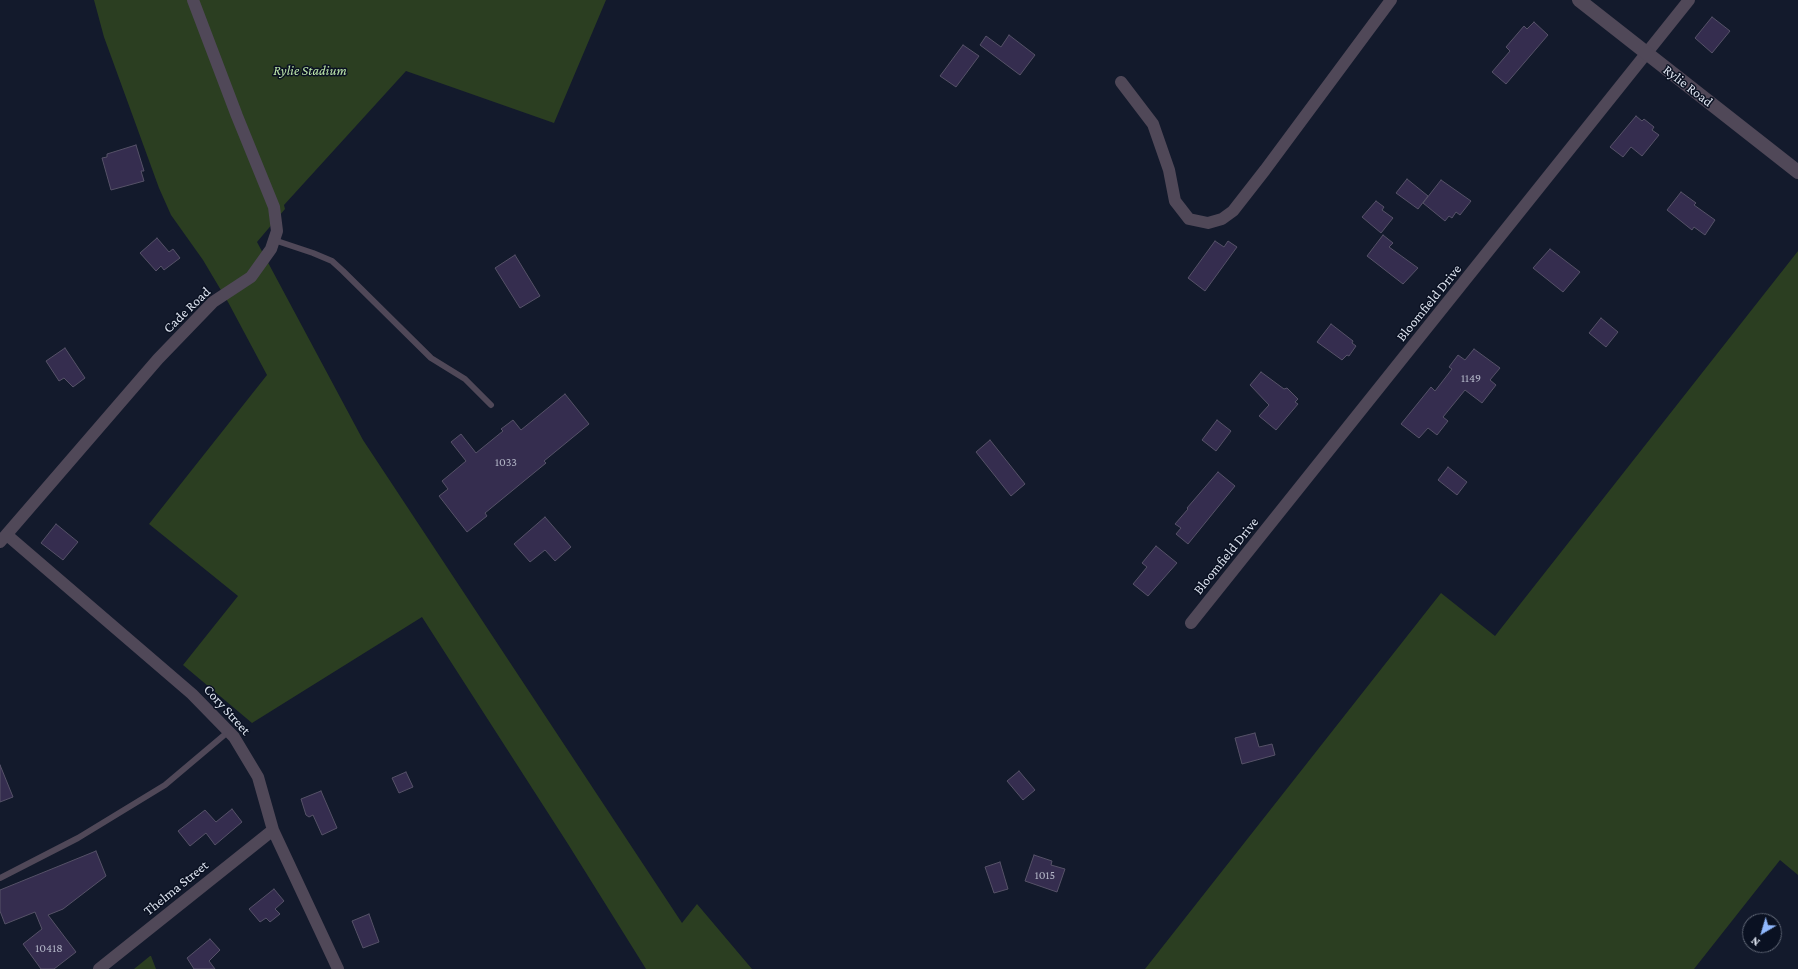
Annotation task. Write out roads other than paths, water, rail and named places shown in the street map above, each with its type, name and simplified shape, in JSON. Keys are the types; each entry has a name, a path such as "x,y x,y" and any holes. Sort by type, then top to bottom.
{"street":[{"name":"Cade Road","path":"4,539 126,394 158,359 214,302 251,277 271,249 277,231 274,207 234,109 193,0"},
{"path":"1121,82 1153,124 1169,170 1175,201 1189,219 1208,223 1222,219 1233,211 1265,170 1391,0"},
{"name":"Rylie Road","path":"1579,0 1798,172"},
{"name":"Bloomfield Drive","path":"1191,623 1689,0"},
{"name":"Cory Street","path":"4,539 192,694 234,736 258,777 273,830 338,969"},
{"name":"Thelma Street","path":"99,969 273,830"}],"lane":[{"path":"274,240 332,261 431,358 465,379 491,405"},
{"path":"0,878 78,838 165,785 229,731"}],"park label":[{"name":"Rylie Stadium","path":"310,71"}]}
